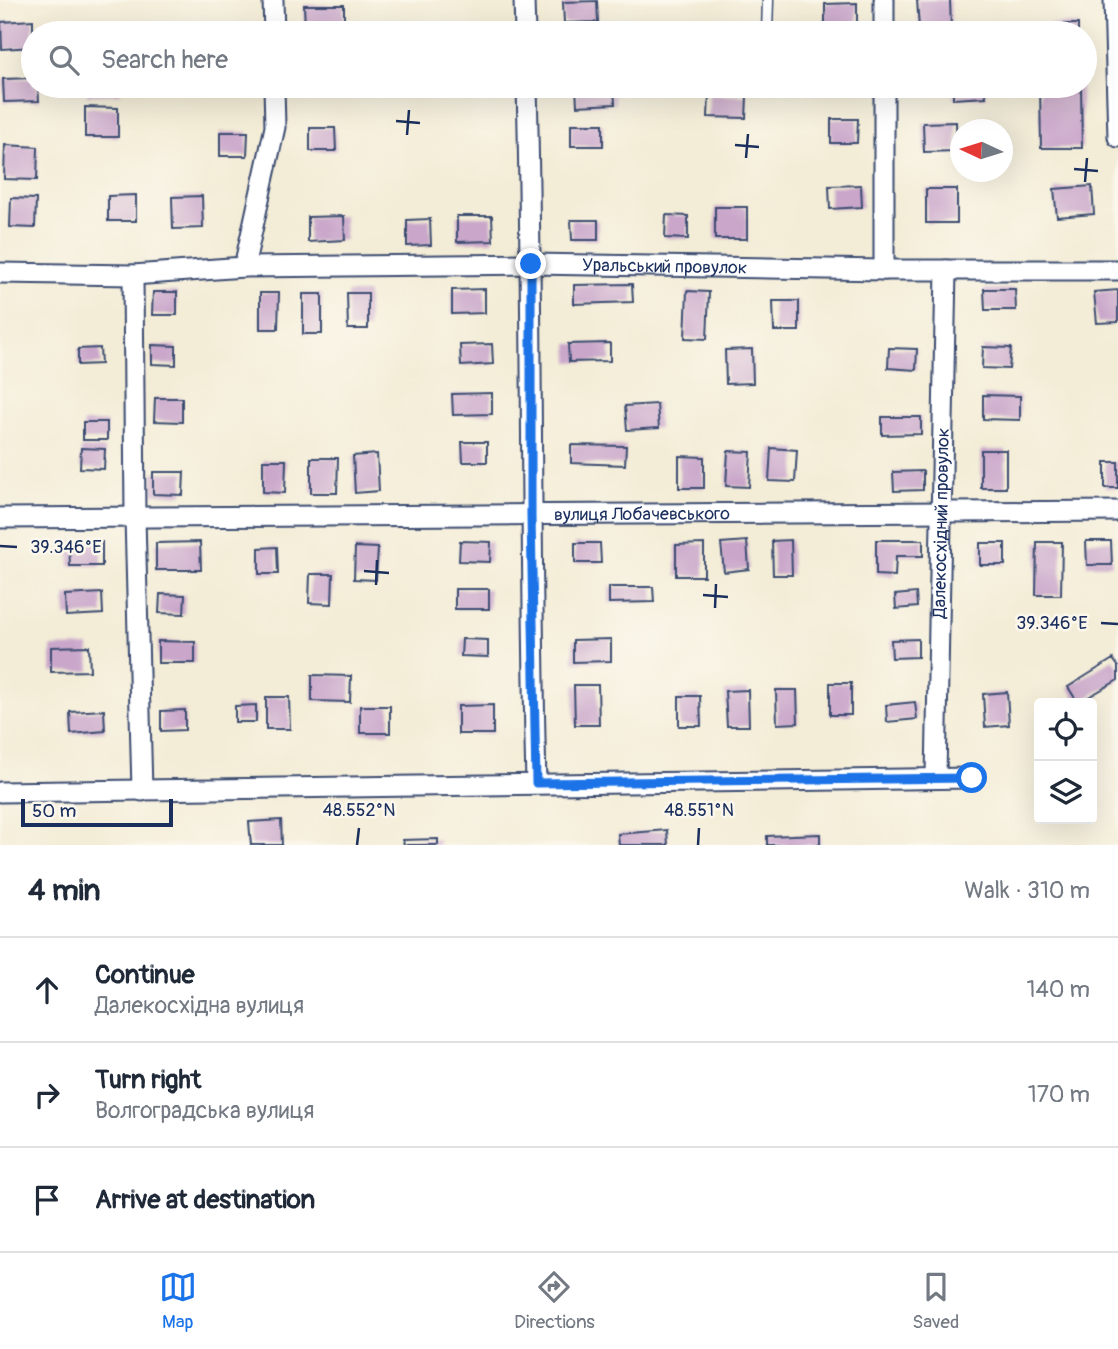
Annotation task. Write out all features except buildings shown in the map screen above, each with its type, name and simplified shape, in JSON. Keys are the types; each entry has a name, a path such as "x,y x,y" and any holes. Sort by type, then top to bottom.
{"street":[{"path":"273,0 274,21"},
{"path":"524,0 525,21"},
{"path":"884,0 884,21"},
{"path":"1114,0 1118,137"},
{"path":"244,267 275,127 274,98"},
{"path":"527,98 536,783"},
{"path":"884,98 884,271"},
{"name":"Уральський провулок","path":"0,273 133,275 244,267 531,264 884,271 1118,270"},
{"name":"Далекосхідний провулок","path":"936,777 946,270"},
{"path":"133,275 135,517 142,791"},
{"name":"вулиця Лобачевського","path":"0,519 1118,511"},
{"path":"0,792 972,778"}],"lane":[{"path":"767,21 768,0"}],"route":[{"path":"531,264 531,516 536,783 972,778"}]}
